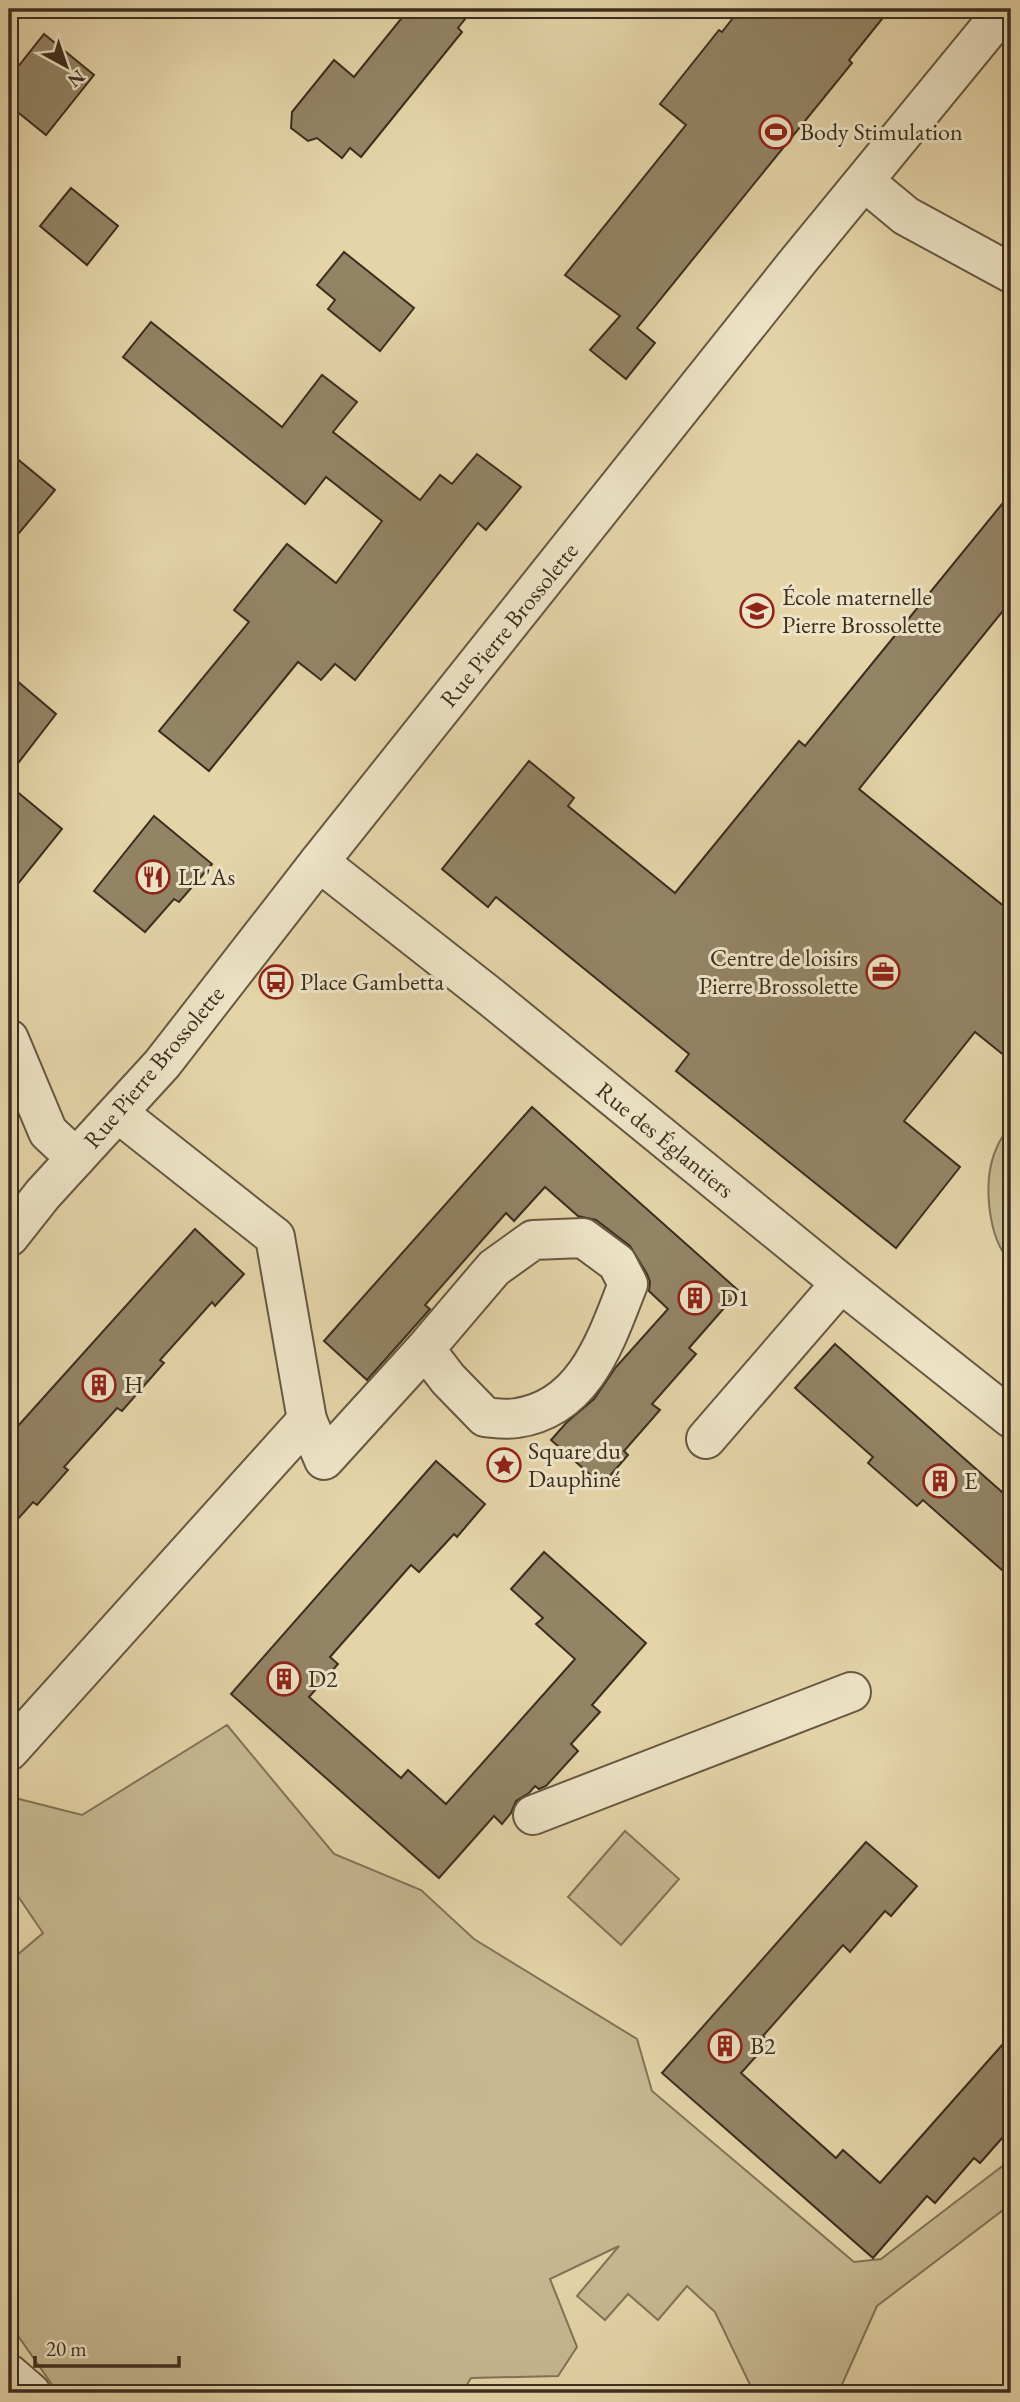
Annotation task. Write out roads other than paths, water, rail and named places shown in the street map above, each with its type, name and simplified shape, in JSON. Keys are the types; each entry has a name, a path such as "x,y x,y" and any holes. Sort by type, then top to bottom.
{"street":[{"name":"Rue Pierre Brossolette","path":"9,1237 43,1194 162,1063 791,271 1005,9"},
{"path":"866,182 906,216 1011,273"},
{"name":"Rue des Églantiers","path":"319,862 492,998 1011,1418"},
{"path":"9,1039 48,1132 76,1158"},
{"path":"118,1113 275,1237 307,1420 324,1460 494,1268 533,1240 583,1238 617,1263 628,1284 614,1320 587,1374 560,1404 517,1418 485,1418 448,1379 425,1349"},
{"path":"706,1440 841,1283"},
{"path":"9,1751 307,1420"},
{"path":"533,1815 851,1692"},
{"path":"9,2374 31,2393"}],"place":[{"name":"Body Stimulation","path":"776,132"},
{"name":"École maternelle Pierre Brossolette","path":"757,611"},
{"name":"LL'As","path":"153,877"},
{"name":"Centre de loisirs Pierre Brossolette","path":"883,972"},
{"name":"Place Gambetta","path":"276,982"},
{"name":"D1","path":"695,1298"},
{"name":"H","path":"99,1385"},
{"name":"Square du Dauphiné","path":"504,1465"},
{"name":"E","path":"940,1481"},
{"name":"D2","path":"284,1679"},
{"name":"B2","path":"725,2046"}]}
